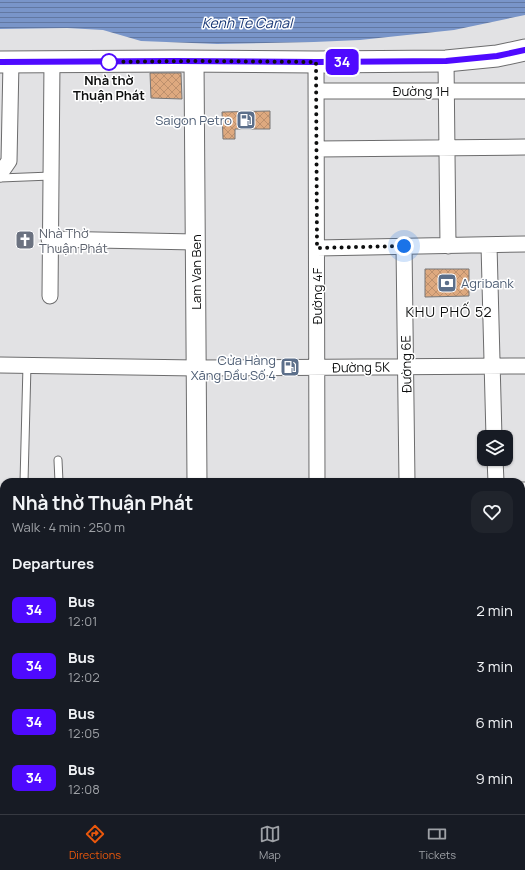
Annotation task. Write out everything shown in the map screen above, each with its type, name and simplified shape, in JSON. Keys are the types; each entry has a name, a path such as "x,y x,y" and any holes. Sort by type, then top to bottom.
{"main road":[{"path":"6,62 446,61 497,56 525,50"}],"street":[{"name":"Lam Van Ben","path":"194,61 197,478"},
{"path":"446,61 448,246"},
{"path":"0,174 9,161 6,62"},
{"path":"50,296 52,62"},
{"name":"Đường 4F","path":"316,62 317,478"},
{"name":"Đường 1H","path":"316,91 525,91"},
{"path":"316,149 525,147"},
{"path":"50,239 196,242"},
{"path":"489,244 494,430"},
{"path":"317,248 525,244"},
{"name":"Đường 6E","path":"404,246 407,478"},
{"name":"Đường 5K","path":"0,365 196,368 525,366"},
{"path":"495,466 496,478"}],"lane":[{"path":"0,178 50,176"},
{"path":"24,478 27,365"},
{"path":"58,460 59,478"}],"water":[{"name":"Kenh Te Canal","path":"0,0 525,0 525,15 454,30 360,40 217,44 141,41 103,30 67,28 0,29"}],"building":[{"name":"Nhà thờ Thuận Phát","path":"150,73 181,73 182,99 151,98"},
{"name":"Saigon Petro","path":"270,111 270,129 235,129 235,139 223,139 222,112"},
{"name":"Agribank","path":"425,269 469,269 469,296 425,297"}],"bus line":[{"name":"34","path":"0,62 446,61 497,56 525,50"}],"place":[{"name":"Nhà thờ Thuận Phát","path":"109,62"},
{"name":"Saigon Petro","path":"246,120"},
{"name":"Nhà Thờ Thuận Phát","path":"25,240"},
{"name":"Agribank","path":"447,283"},
{"name":"Cửa Hàng Xăng Dầu Số 4","path":"290,367"}],"district":[{"name":"KHU PHỐ 52","path":"449,311"}],"route":[{"path":"109,62 316,62 317,248 404,246"}]}
